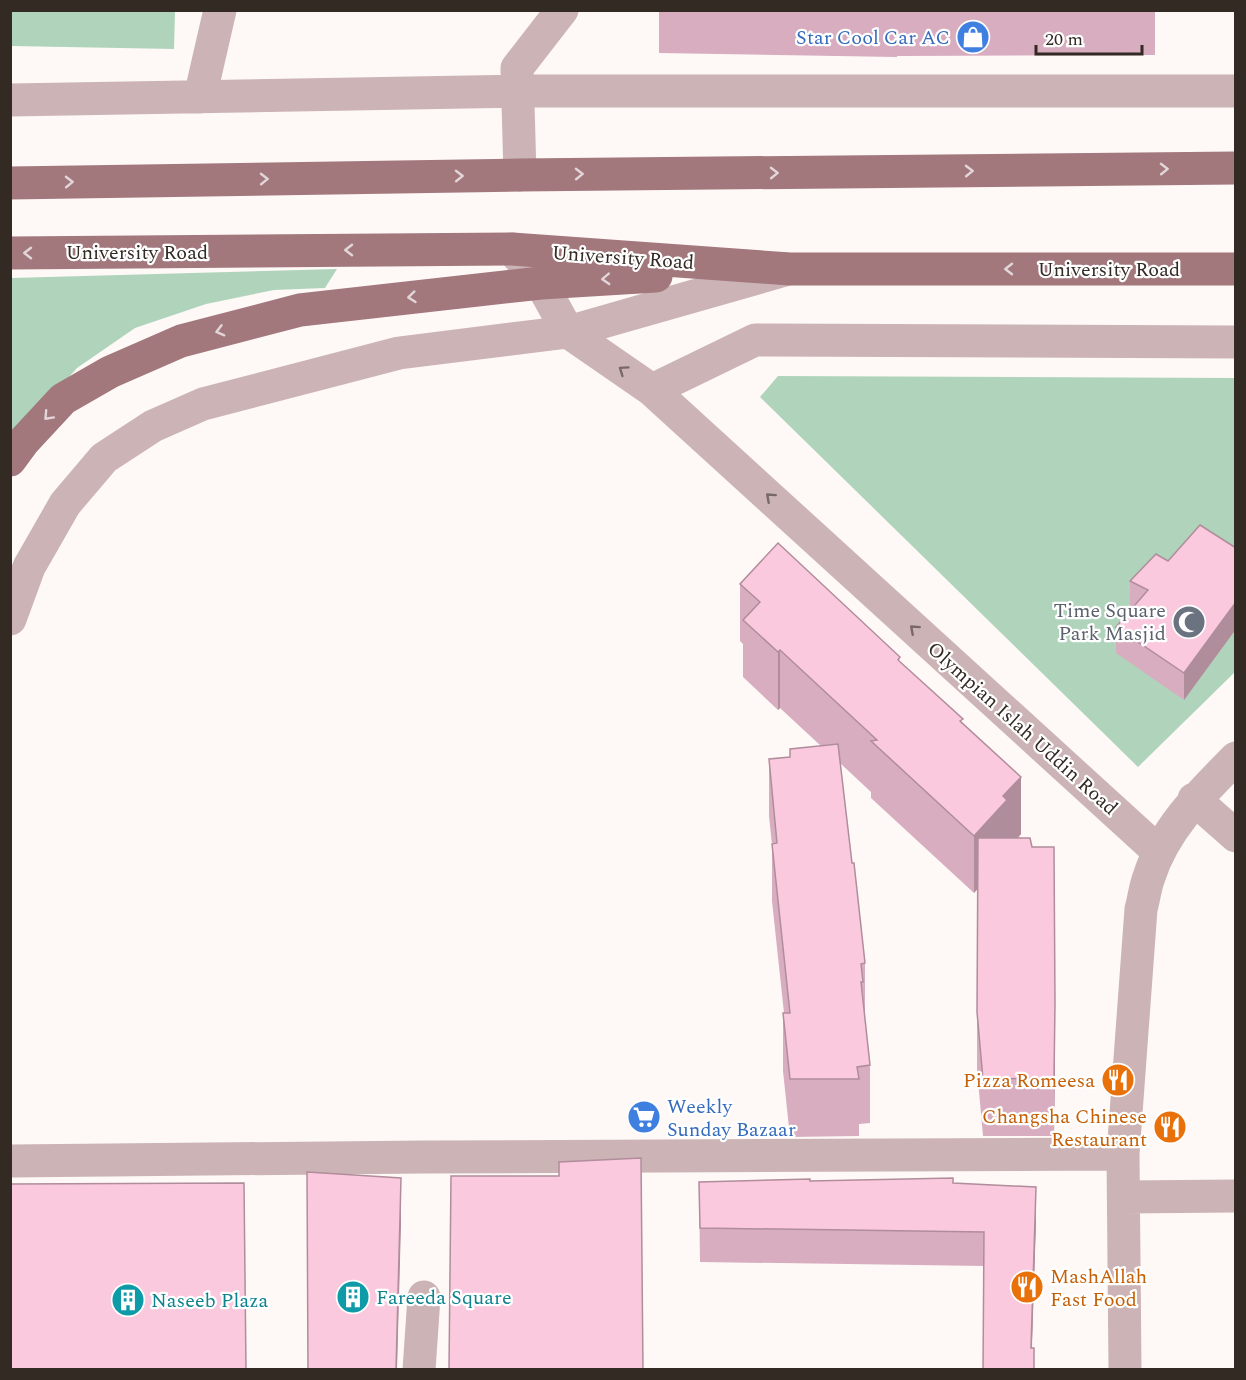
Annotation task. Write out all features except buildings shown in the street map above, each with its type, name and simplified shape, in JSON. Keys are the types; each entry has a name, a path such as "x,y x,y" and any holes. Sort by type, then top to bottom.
{"main road":[{"path":"10,183 1236,168"},
{"name":"University Road","path":"10,253 512,249 790,269 1236,270"},
{"path":"10,460 24,441 63,399 110,372 182,341 300,310 541,283 790,269"}],"street":[{"path":"200,97 220,10"},
{"path":"520,175 517,68 562,10"},
{"path":"10,100 518,91 1236,91"},
{"name":"Olympian Islah Uddin Road","path":"512,249 541,283 568,332 652,390 1159,852"},
{"path":"10,619 29,567 64,504 104,458 153,426 203,404 399,353 568,332 790,269"},
{"path":"652,390 755,340 1236,342"},
{"path":"1125,1370 1124,1154 1141,909 1159,852 1172,830 1194,800 1236,758"},
{"path":"1194,800 1236,836"},
{"path":"10,1161 1124,1154"},
{"path":"1124,1197 1236,1196"},
{"path":"419,1370 424,1296"}],"green space":[{"path":"11,10 175,11 174,49 11,46"},
{"path":"337,269 325,288 274,290 206,304 135,328 77,368 22,430 11,453 11,278"},
{"path":"778,376 1235,378 1235,672 1138,767 760,397"}],"place":[{"name":"Star Cool Car AC","path":"973,37"},
{"name":"Time Square Park Masjid","path":"1189,622"},
{"name":"Pizza Romeesa","path":"1118,1080"},
{"name":"Weekly Sunday Bazaar","path":"644,1117"},
{"name":"Changsha Chinese Restaurant","path":"1170,1127"},
{"name":"MashAllah Fast Food","path":"1027,1287"},
{"name":"Fareeda Square","path":"353,1297"},
{"name":"Naseeb Plaza","path":"128,1300"}]}
